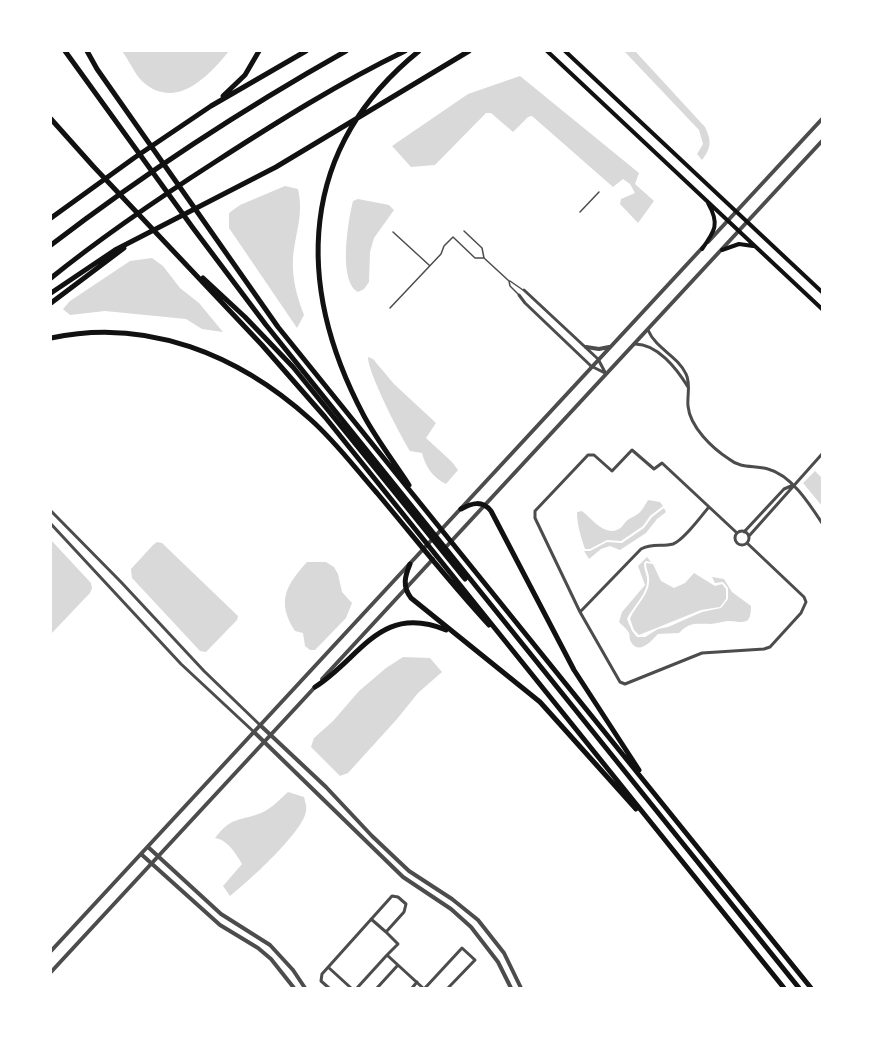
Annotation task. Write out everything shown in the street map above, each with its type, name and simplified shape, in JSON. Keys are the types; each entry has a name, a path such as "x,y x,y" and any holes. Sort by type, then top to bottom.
{"highway":[{"path":"65,51 193,228 450,567 783,988"},
{"path":"87,51 138,129 278,327 811,988"},
{"path":"212,106 245,75 259,51"},
{"path":"51,218 134,158 212,106 306,51"},
{"path":"51,245 158,167 269,96 346,51"},
{"path":"51,278 100,240 173,189 266,129 353,77 405,51"},
{"path":"420,51 377,90 342,144 330,174 322,206 317,263 320,290 329,328 349,385 377,437 429,513"},
{"path":"51,292 96,261 267,172 469,51"},
{"path":"51,118 296,384 419,524 450,567"},
{"path":"51,303 138,238"},
{"path":"51,338 80,332 102,331 149,335 183,344 228,362 276,392 310,419 346,456 410,533 497,612 799,988"},
{"path":"461,509 477,503 485,505 493,515 570,662 651,789"},
{"path":"410,564 405,578 406,589 413,600 540,702 611,783 662,836"},
{"path":"315,687 372,637 391,626 422,623 454,634"}],"main road":[{"path":"547,51 822,309"},
{"path":"565,51 822,292"},
{"path":"702,249 712,235 716,224 715,216 705,198"},
{"path":"722,250 739,244 756,247"}],"street":[{"path":"51,951 822,119"},
{"path":"51,972 822,141"},
{"path":"524,290 598,359 606,374"},
{"path":"519,295 591,366 606,374"},
{"path":"648,330 654,340 683,368 688,381 688,407 692,419 703,435 730,460 746,467 771,469 809,502 822,522"},
{"path":"634,345 642,344 652,348 678,372 689,389"},
{"path":"585,346 599,349 609,347"},
{"path":"737,533 662,463 654,469 632,450 612,471 594,454 588,455 535,511 535,519 580,612 620,682 625,684 702,653 770,647 801,613 806,602 804,597 747,543"},
{"path":"737,533 744,532 784,489 792,485 822,454"},
{"path":"747,543 749,536 789,493 792,485"},
{"path":"580,612 641,549 654,544 670,545 677,542 709,507"},
{"path":"51,511 204,671 326,787 372,836 409,871 459,904 484,926 504,953 521,988"},
{"path":"51,524 181,664 265,742 403,877 451,909 471,927 498,962 511,988"},
{"path":"744,532 749,536"},
{"path":"737,533 738,544 747,543"},
{"path":"148,847 221,914 270,945 293,970 305,988"},
{"path":"140,856 220,925 271,958 294,988"},
{"path":"330,988 321,981 322,974 392,896 398,897 406,904 404,912 386,932"},
{"path":"357,988 398,944 371,919"},
{"path":"387,956 424,988 462,948 475,960 448,988"},
{"path":"377,988 398,965"},
{"path":"328,967 351,988"},
{"path":"412,988 417,982"}],"lane":[{"path":"580,212 599,192"},
{"path":"464,231 482,248 484,258 509,281 524,290"},
{"path":"393,232 430,266"},
{"path":"390,308 441,254 444,246 453,237 475,258 484,258"},
{"path":"509,281 510,286 519,295"}],"shaded area":[{"path":"122,51 229,51 212,70 191,87 179,92 168,93 155,90 143,82"},
{"path":"624,51 635,51 705,127 710,144 702,160 697,154 703,144 699,130"},
{"path":"520,76 639,173 635,184 654,201 638,223 620,204 621,199 635,193 630,184 623,179 613,187 532,116 528,117 513,132 491,113 486,113 435,165 411,167 392,146 468,94"},
{"path":"285,186 298,189 300,199 293,274 304,315 297,328 229,228 229,213 240,205"},
{"path":"358,199 389,205 394,210 374,238 370,252 369,282 364,289 358,292 352,286 348,276 346,250 353,201"},
{"path":"152,258 163,266 180,288 199,303 223,332 202,329 186,319 105,311 70,315 63,309 70,301 130,261"},
{"path":"368,357 373,359 394,384 436,423 426,438 458,470 446,484 430,471 422,453 410,451 379,390"},
{"path":"815,471 822,478 822,506 803,483"},
{"path":"648,500 660,502 663,506 650,516 643,526 621,541 607,540 590,549 585,549 578,526 577,512 582,511 599,526 614,531 638,514"},
{"path":"664,508 666,512 646,533 620,550 610,546 601,549 589,559 584,551 590,551 607,542 622,543 644,528 652,517"},
{"path":"51,540 91,583 92,588 90,593 51,634"},
{"path":"157,542 162,543 238,616 237,620 206,652 200,651 132,578 131,569"},
{"path":"647,557 651,562 644,563 647,578 646,589 627,619 637,637 645,637 658,629 702,612 721,608 728,599 728,588 723,582 715,583 712,577 724,579 732,592 751,606 750,617 743,622 693,624 679,633 658,634 641,647 634,646 628,632 619,622 622,612 645,585 638,566"},
{"path":"307,562 326,562 334,567 342,592 352,603 346,618 315,650 310,650 305,646 303,633 295,631 289,621 285,602 289,586"},
{"path":"646,563 653,564 661,581 674,588 685,583 694,573 715,586 722,584 726,589 726,599 720,607 701,610 639,635 634,630 630,619 648,589 649,578"},
{"path":"403,657 430,658 442,672 418,693 348,773 340,776 311,747 314,738 333,721 359,691"},
{"path":"288,792 304,797 306,809 303,820 274,856 230,896 223,886 242,864 228,844 215,838 226,826 265,811"}]}
